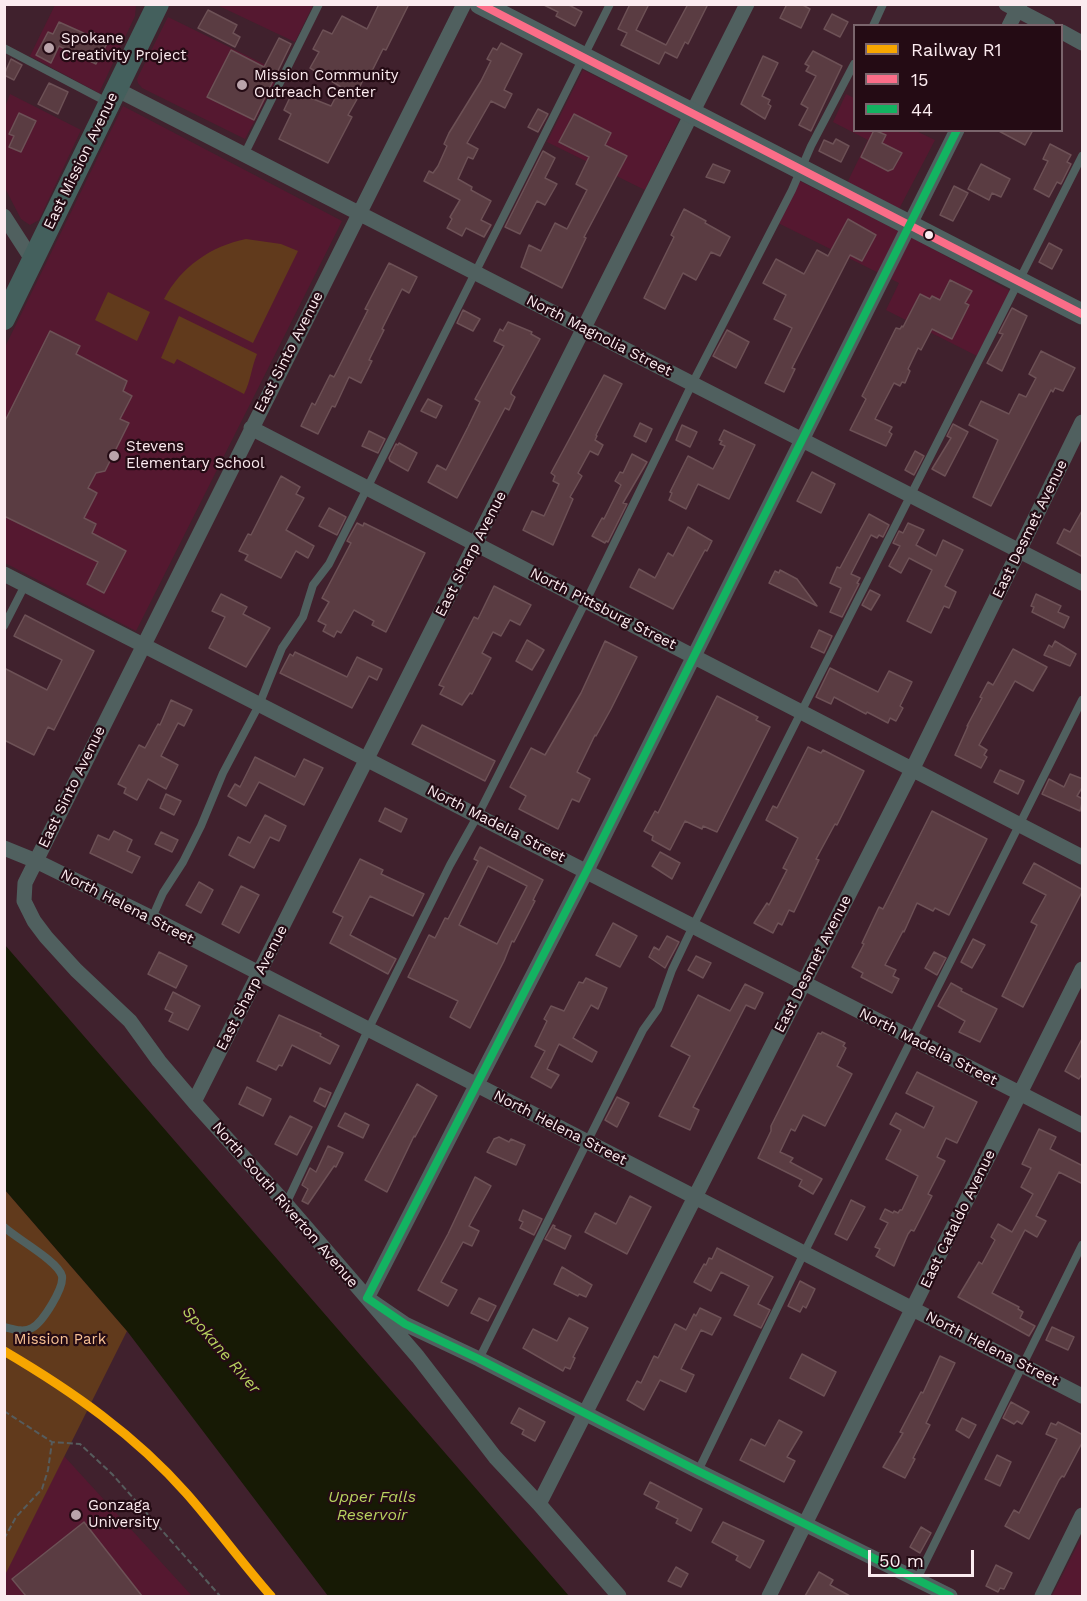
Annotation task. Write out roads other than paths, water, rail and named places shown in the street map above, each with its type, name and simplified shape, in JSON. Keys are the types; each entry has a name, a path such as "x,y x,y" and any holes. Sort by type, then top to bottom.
{"main road":[{"name":"East Mission Avenue","path":"4,319 158,4"},
{"path":"480,4 1083,314"}],"street":[{"name":"East Sinto Avenue","path":"36,861 464,4"},
{"name":"East Sharp Avenue","path":"194,1102 747,4"},
{"path":"1010,24 1014,6 1045,24"},
{"path":"1063,33 1083,43"},
{"name":"North Magnolia Street","path":"112,96 244,155 1083,583"},
{"path":"950,1596 405,1324 367,1298 586,870 956,132"},
{"path":"4,216 33,261"},
{"name":"East Desmet Avenue","path":"539,1504 912,770 1083,422"},
{"name":"North Pittsburg Street","path":"251,428 1083,857"},
{"name":"North Madelia Street","path":"4,574 1083,1125"},
{"path":"4,848 36,861"},
{"name":"North Helena Street","path":"36,861 152,918 1083,1396"},
{"name":"North South Riverton Avenue","path":"36,861 25,883 23,893 24,902 34,921 76,970 130,1021 159,1061 194,1102 286,1204 418,1358 495,1457 619,1596"},
{"name":"East Cataldo Avenue","path":"769,1596 1083,969"},
{"path":"1042,1596 1083,1515"}],"lane":[{"path":"244,155 319,4"},
{"path":"152,918 163,893 187,853 223,773 259,705 282,648 303,617 314,585 329,564 610,4"},
{"path":"874,24 883,4"},
{"path":"4,48 49,73 112,96"},
{"path":"286,1204 450,865 478,815 586,602 692,384 853,68"},
{"path":"479,1359 644,1030 658,1009 672,970 693,926 1083,156"},
{"path":"4,626 25,585"},
{"path":"698,1471 804,1253 1083,700"},
{"path":"4,1227 55,1264 62,1276 60,1289 45,1316 32,1328 20,1331 4,1327"},
{"path":"917,1579 1083,1245"}],"water":[{"name":"Upper Falls Reservoir","path":"5,945 569,1596 328,1596 127,1331 5,1190"}],"rail line":[{"name":"R1","path":"4,1351 78,1398 146,1452 187,1494 271,1596"}],"place":[{"name":"Spokane Creativity Project","path":"49,48"},
{"name":"Mission Community Outreach Center","path":"242,85"},
{"name":"Stevens Elementary School","path":"114,456"},
{"name":"Gonzaga University","path":"76,1515"}],"park label":[{"name":"Mission Park","path":"60,1340"}],"water label":[{"name":"Spokane River","path":"221,1350"}]}
